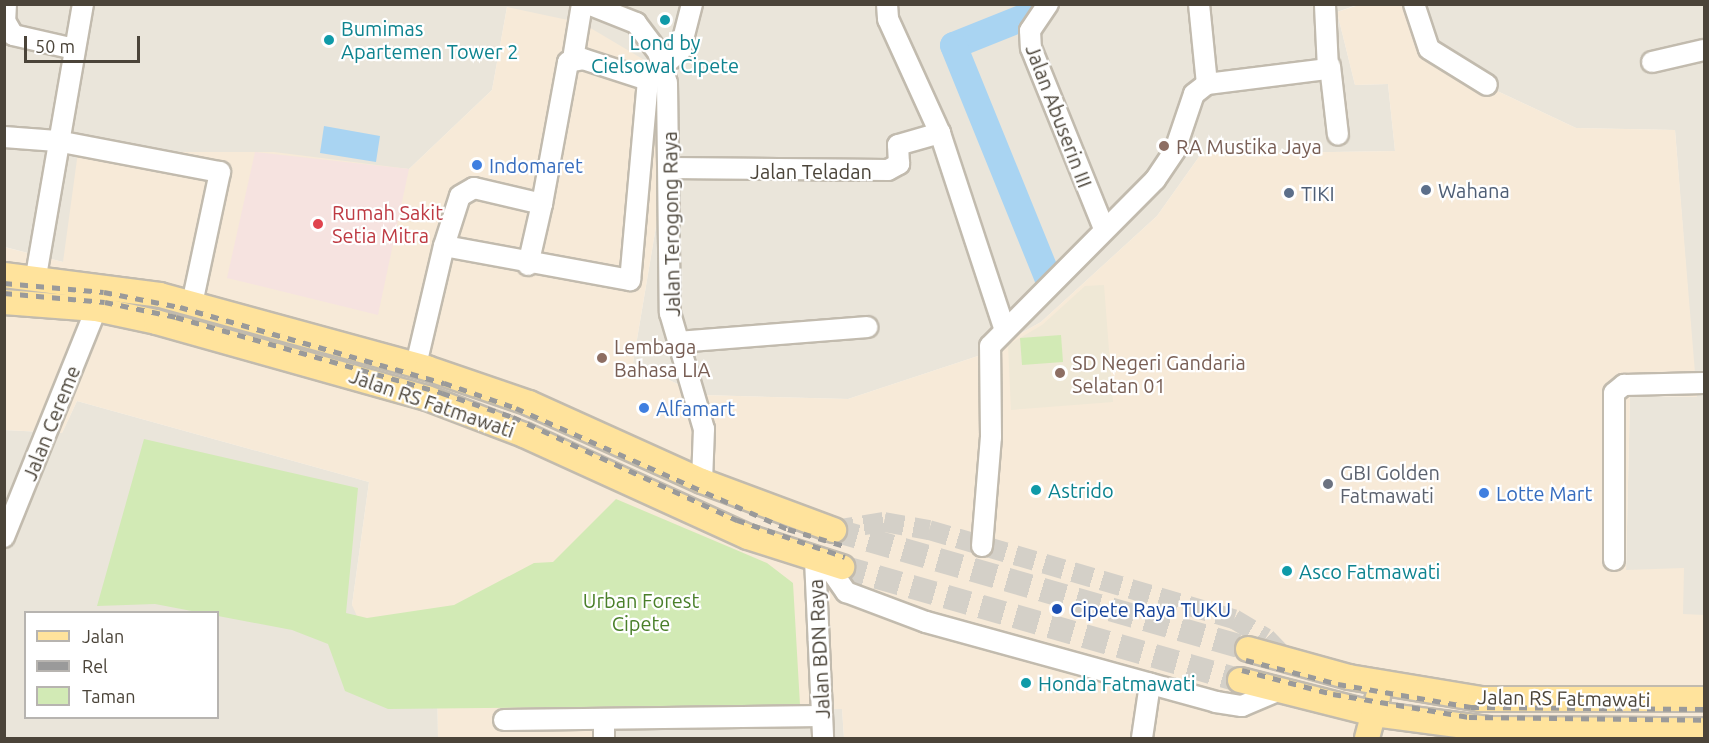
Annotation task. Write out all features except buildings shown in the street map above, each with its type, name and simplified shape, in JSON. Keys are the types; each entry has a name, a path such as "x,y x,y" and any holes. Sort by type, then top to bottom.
{"main road":[{"name":"Jalan RS Fatmawati","path":"4,275 36,276 114,285 422,366 529,403 702,481 834,531"},
{"name":"Jalan RS Fatmawati","path":"4,302 96,309 219,338 427,398 524,435 748,537 827,563"},
{"name":"Jalan RS Fatmawati","path":"1248,649 1381,684 1522,701 1704,699"},
{"name":"Jalan RS Fatmawati","path":"1240,680 1374,714 1543,732 1704,730"},
{"path":"1367,738 1381,684"}],"street":[{"path":"6,4 4,21 14,35 74,50"},
{"path":"36,276 57,141 83,4"},
{"path":"662,67 681,51 692,4"},
{"path":"887,4 888,19 919,78 940,134 1004,328"},
{"name":"Jalan Abuserin III","path":"1048,4 1030,31 1031,48 1104,230"},
{"path":"1199,4 1207,84"},
{"path":"1414,4 1429,49 1487,85"},
{"path":"578,59 587,5"},
{"name":"Jalan Terogong Raya","path":"587,5 628,16 647,35 662,67 669,168 670,312 704,429 702,481"},
{"path":"1326,5 1338,135"},
{"path":"1652,62 1704,50"},
{"path":"451,248 528,265 621,282 631,277 651,85 645,78 578,59 565,67 542,204 528,265"},
{"path":"982,546 991,437 988,354 1004,328 1104,230 1167,164 1190,99 1207,84 1324,72 1330,66"},
{"name":"Jalan Teladan","path":"669,168 888,170 898,164 898,145 940,134"},
{"path":"4,137 57,141 220,172 192,304"},
{"path":"422,366 451,248 460,196 468,189 542,204"},
{"name":"Jalan Cereme","path":"4,537 96,309"},
{"path":"678,342 867,327"},
{"path":"1614,560 1614,393 1624,385 1704,383"},
{"path":"827,563 846,592 892,612 1150,684 1242,706 1280,690"},
{"name":"Jalan BDN Raya","path":"823,738 827,563"},
{"path":"1142,738 1150,684"},
{"path":"504,720 604,729 822,716"}],"shaded area":[{"path":"1359,4 1337,12 1355,85 1388,84 1395,151 1201,154 1157,216 1041,322 984,354 848,399 701,395 633,363 677,102 507,7 492,90 409,169 379,167 63,262 5,247 5,5"},
{"path":"1359,5 1417,5 1431,48 1478,82 1576,128 1675,130 1697,397 1630,396 1626,570 1684,568 1683,614 1704,615 1704,738 844,738 842,709 611,712 611,738 438,738 437,672 370,646 352,605 369,482 77,401 62,433 5,430 4,247 63,262 78,152 274,152 409,169 492,90 507,7 582,23 668,74 677,102 633,363 701,395 848,399 984,354 1041,322 1157,216 1201,154 1395,151 1388,84 1355,85 1337,12"},
{"path":"1417,5 1704,5 1704,615 1683,615 1626,571 1630,396 1696,397 1675,130 1576,128 1478,82 1431,48"},
{"name":"Rumah Sakit Setia Mitra","path":"255,152 409,169 378,315 227,278"},
{"name":"SD Negeri Gandaria Selatan 01","path":"1104,285 1113,402 1011,410 1008,345 1042,325 1085,286"},
{"path":"77,401 369,482 352,605 437,672 438,738 5,738 4,430 62,433"},
{"path":"842,709 844,738 611,738 610,712"}],"green space":[{"path":"1061,335 1063,362 1022,365 1020,338"},
{"name":"Urban Forest Cipete","path":"144,439 358,488 346,613 367,618 454,605 534,563 553,562 616,499 767,563 793,583 800,705 388,709 345,691 328,644 292,630 219,616 219,611 192,611 155,604 97,606"}],"water":[{"path":"324,126 380,136 376,162 320,153"}],"waterway":[{"path":"1030,4 1033,13 953,45 1047,277"}],"tunnel":[{"path":"834,530 884,522 929,530 1234,619 1266,638 1287,660"},
{"path":"834,530 1248,649"},
{"path":"842,567 1240,680"}],"railway":[{"path":"4,283 104,292 180,307 444,383 516,408 788,529 848,547"},
{"path":"4,293 105,302 176,317 442,393 513,417 737,520 845,557"},
{"path":"1246,660 1338,684 1471,707 1704,709"},
{"path":"1242,670 1333,694 1469,717 1704,720"}],"place":[{"name":"Lond by Cielsowal Cipete","path":"665,20"},
{"name":"Bumimas Apartemen Tower 2","path":"329,40"},
{"name":"RA Mustika Jaya","path":"1164,146"},
{"name":"Indomaret","path":"477,165"},
{"name":"Wahana","path":"1426,190"},
{"name":"TIKI","path":"1289,193"},
{"name":"Rumah Sakit Setia Mitra","path":"318,224"},
{"name":"Lembaga Bahasa LIA","path":"602,358"},
{"name":"SD Negeri Gandaria Selatan 01","path":"1060,373"},
{"name":"Alfamart","path":"644,408"},
{"name":"GBI Golden Fatmawati","path":"1328,484"},
{"name":"Astrido","path":"1036,490"},
{"name":"Lotte Mart","path":"1484,493"},
{"name":"Asco Fatmawati","path":"1287,571"},
{"name":"Cipete Raya TUKU","path":"1057,609"},
{"name":"Honda Fatmawati","path":"1026,683"}]}
